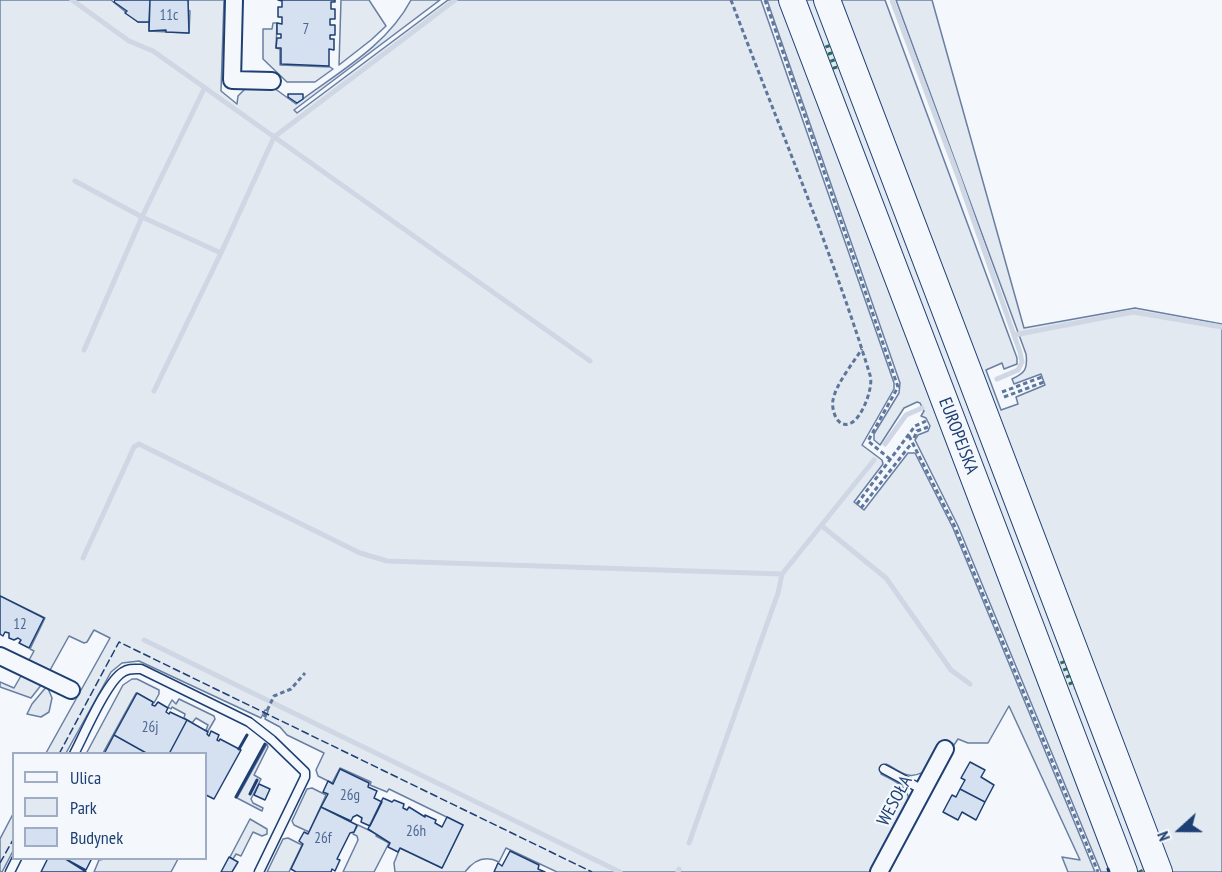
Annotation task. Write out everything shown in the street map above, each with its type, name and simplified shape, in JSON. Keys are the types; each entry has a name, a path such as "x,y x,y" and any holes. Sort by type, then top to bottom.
{"main road":[{"name":"EUROPEJSKA","path":"792,0 1124,872"},
{"name":"EUROPEJSKA","path":"827,0 1158,872"}],"street":[{"path":"234,0 231,80 272,81"},
{"path":"0,656 71,690"},
{"name":"WESOŁA","path":"879,872 945,749"}],"lane":[{"path":"75,752 111,684 123,671 132,669 141,669 249,722 272,740 305,772 305,777 259,872"},
{"path":"884,769 923,790"}],"path":[{"path":"731,0 862,349 872,382 869,395 858,416 852,423 846,425 835,417 832,407 833,398 838,385 862,349"},
{"path":"765,0 898,387 868,441 891,460"},
{"path":"1002,392 1042,377"},
{"path":"1004,397 1044,382"},
{"path":"857,504 915,426 926,421"},
{"path":"914,438 917,431 928,426"},
{"path":"909,436 955,527 1098,872"},
{"path":"861,508 911,444"},
{"path":"268,709 274,696 291,688 305,674"}],"green space":[{"path":"0,0 111,0 138,22 149,22 149,31 189,33 188,0 224,0 221,91 237,104 238,96 245,89 274,88 296,104 375,45 401,16 411,0 440,0 294,110 297,113 448,0 761,0 894,383 894,389 862,445 882,460 883,464 854,502 864,510 908,453 915,453 953,528 1095,872 1068,872 1062,857 1080,860 1009,706 988,743 968,743 958,739 929,769 914,775 905,774 886,764 881,774 903,787 909,800 874,872 557,872 506,848 499,862 489,859 480,860 472,864 465,872 395,872 394,863 400,848 442,868 463,825 389,789 387,792 370,785 371,782 340,768 332,783 318,776 316,770 324,753 287,735 280,727 265,719 268,711 265,710 261,718 139,661 122,663 111,672 67,752 47,752 110,638 94,630 84,643 69,636 49,672 28,662 34,651 30,649 45,618 0,596"},
{"path":"341,0 369,0 386,26 339,65"},
{"path":"767,0 781,0 1112,872 1101,872 958,526 915,440 918,435 928,431 930,426 926,418 921,416 924,411 920,403 917,402 904,408 880,445 874,440 874,434 899,393 900,383"},
{"path":"803,0 816,0 1147,872 1134,872"},
{"path":"839,0 885,0 1017,358 1017,364 1004,369 1002,363 986,370 1001,410 1018,404 1016,397 1045,385 1041,374 1014,384 1012,379 1025,370 1026,354 896,0 932,0 1024,328 1135,308 1222,324 1222,872 1169,872"},
{"path":"273,23 277,23 276,48 280,49 280,65 333,69 315,82 287,82 263,59 263,29 272,29"},
{"path":"22,674 42,684 31,698 0,687 0,682 14,688"},
{"path":"132,679 137,679 159,690 159,694 154,703 136,693 104,752 87,752 123,685"},
{"path":"47,686 52,698 49,712 41,717 27,714 32,704"},
{"path":"179,699 214,716 215,719 208,731 206,730 208,725 196,718 192,723 184,718 185,714 168,707 172,700 176,704"},
{"path":"267,744 268,747 254,775 261,779 251,799 253,803 263,808 262,811 237,798"},
{"path":"312,788 326,795 309,832 294,825 292,821 307,789"},
{"path":"12,816 12,853 2,872 0,872 0,839"},
{"path":"250,819 267,829 267,834 262,836 253,832 241,856 236,854 233,859 230,857"},
{"path":"358,825 389,843 374,872 343,872 358,840 353,834"},
{"path":"288,838 302,845 289,872 267,872 283,839"},
{"path":"99,860 177,860 171,872 94,872"}],"building":[{"path":"115,0 150,0 149,22 138,22 125,13 127,11 114,2"},
{"path":"150,0 188,0 189,33 166,32 166,30 149,31"},
{"path":"278,0 335,0 331,2 331,9 335,9 335,19 330,19 330,25 335,25 335,35 330,35 330,39 334,39 334,50 329,49 329,66 281,64 281,48 276,48 277,38 281,38 281,34 277,34 277,23 282,24 282,17 278,17 278,7 282,7 282,1"},
{"path":"288,94 303,94 303,99 297,103 288,97"},
{"path":"0,596 44,618 29,648 19,643 21,640 18,638 14,640 9,638 9,633 5,632 3,636 0,634"},
{"path":"137,693 153,702 152,705 155,706 158,702 168,708 166,712 169,714 170,712 187,720 170,752 144,752 114,735"},
{"path":"187,720 208,732 209,736 211,731 219,735 217,740 220,739 241,750 214,799 207,796 207,752 170,752"},
{"path":"114,735 144,752 105,752"},
{"path":"970,762 985,770 981,777 994,785 985,802 960,789 965,780 961,778"},
{"path":"340,769 369,783 368,787 377,791 374,798 382,802 370,826 361,822 362,818 357,815 351,821 321,807 328,794 323,792 328,781 333,784"},
{"path":"259,784 270,789 265,800 254,795"},
{"path":"960,789 985,802 976,820 962,812 958,820 943,812 952,795 956,797"},
{"path":"383,798 404,804 403,808 407,810 409,807 425,817 425,815 436,820 435,823 442,827 447,817 463,825 442,868 400,848 398,852 388,847 390,843 368,829"},
{"path":"321,807 357,825 354,832 350,833 337,859 340,860 335,871 332,869 331,872 296,872 291,869 303,844 299,841 304,832 308,834"},
{"path":"510,851 539,865 538,869 545,872 494,872 498,863 502,866"},
{"path":"229,857 238,862 232,872 221,872"},
{"path":"47,860 67,860 86,872 41,872"},
{"path":"68,860 91,860 86,870"}],"waterway":[{"path":"72,0 129,41 153,51 590,361"},
{"path":"154,391 274,137 455,0"},
{"path":"892,0 958,176 1020,352 1022,362 1018,370 997,379"},
{"path":"84,350 142,217 204,89"},
{"path":"75,181 142,217 221,253"},
{"path":"1014,335 1133,312 1222,327"},
{"path":"885,444 906,415 922,408"},
{"path":"83,558 134,447 139,444 360,553 387,561 782,574"},
{"path":"689,843 778,593 782,574 874,460"},
{"path":"822,526 886,578 951,670 970,684"},
{"path":"144,640 269,701"},
{"path":"273,703 620,872"}],"hedge":[{"path":"827,45 837,73"},
{"path":"1062,661 1073,689"}],"fence":[{"path":"60,752 119,642 592,872"},
{"path":"0,863 12,842"}],"wall":[{"path":"239,749 247,735"},
{"path":"236,797 265,744"},
{"path":"250,794 257,780"}]}
